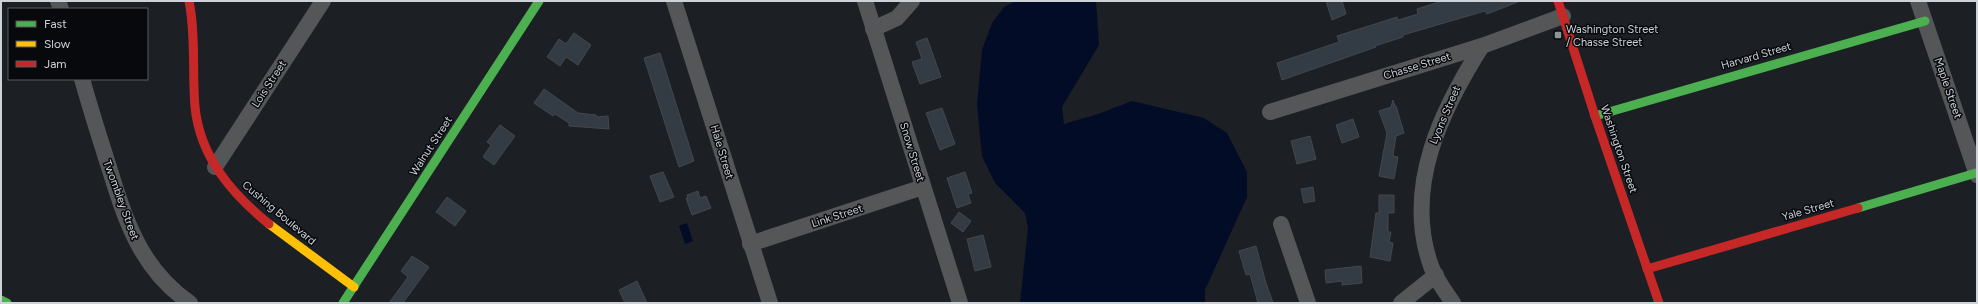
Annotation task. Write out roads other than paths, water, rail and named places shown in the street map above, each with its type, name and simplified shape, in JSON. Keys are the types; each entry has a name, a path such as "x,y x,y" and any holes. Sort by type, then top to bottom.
{"main road":[{"name":"Cushing Boulevard","path":"189,1 194,42 195,106 202,138 215,167 224,180 250,207 312,257 354,287"},
{"name":"Walnut Street","path":"343,303 539,1"},
{"name":"Washington Street","path":"1560,8 1659,303"},
{"name":"Harvard Street","path":"1595,116 1925,20"},
{"name":"Yale Street","path":"1647,269 1977,174"},
{"path":"1,300 7,303"}],"street":[{"name":"Lois Street","path":"215,167 323,1"},
{"name":"Hale Street","path":"674,1 770,303"},
{"name":"Snow Street","path":"865,1 960,303"},
{"path":"873,29 897,18 912,1"},
{"name":"Maple Street","path":"1918,1 1977,174"},
{"name":"Chasse Street","path":"1270,112 1482,46 1560,8"},
{"name":"Lyons Street","path":"1452,303 1430,265 1423,231 1423,199 1426,167 1435,135 1449,103 1462,77 1482,46"},
{"name":"Twombley Street","path":"82,80 118,198 137,244 145,259 160,278 177,294 190,303"},
{"name":"Link Street","path":"750,244 923,187"},
{"path":"1281,224 1308,303"},
{"path":"1402,303 1436,275"}],"water":[{"path":"1016,1 1096,1 1099,45 1062,107 1064,124 1098,114 1132,101 1204,118 1227,133 1247,172 1247,197 1205,290 1205,303 1020,303 1028,228 1025,213 995,183 982,156 977,105 982,50 992,23 1004,7"},
{"path":"687,223 693,241 685,244 679,226"}],"place":[{"name":"Washington Street / Chasse Street","path":"1558,35"}]}
